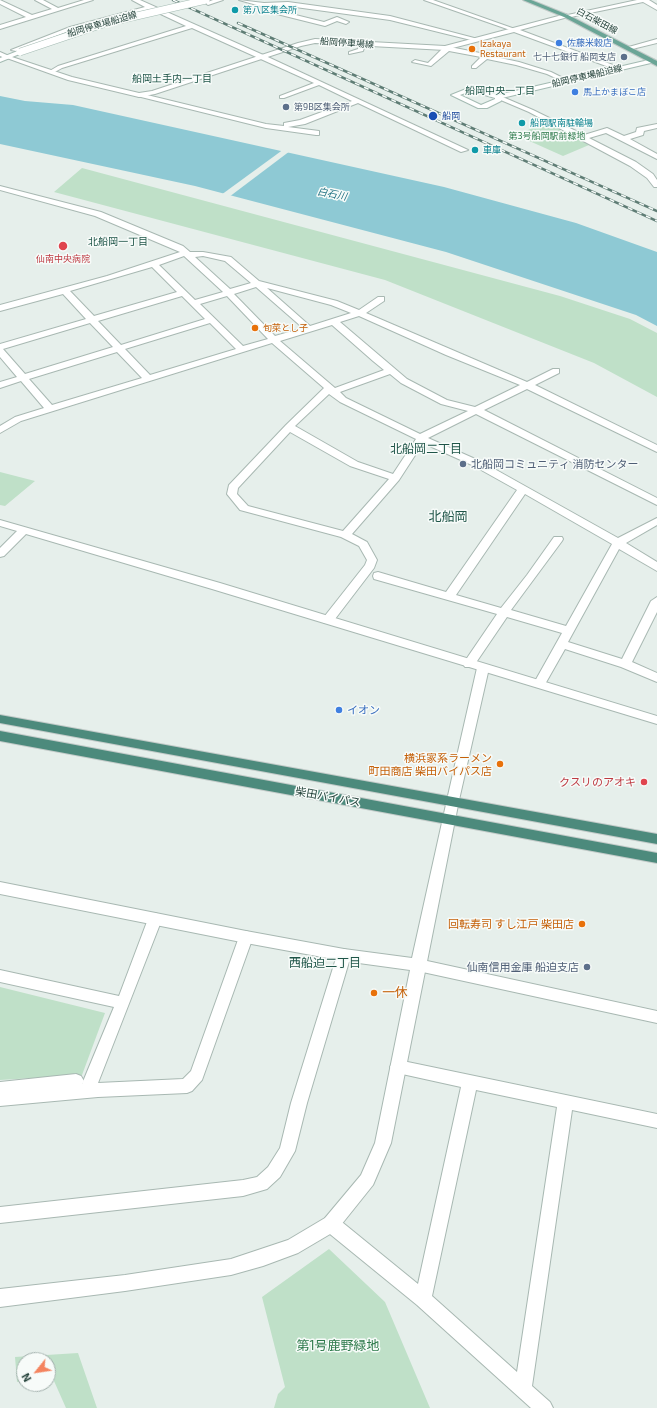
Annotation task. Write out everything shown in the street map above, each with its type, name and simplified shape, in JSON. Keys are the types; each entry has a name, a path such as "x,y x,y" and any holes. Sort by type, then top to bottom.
{"highway":[{"name":"柴田バイパス","path":"0,719 453,800 657,839"},
{"name":"柴田バイパス","path":"0,736 657,858"}],"main road":[{"name":"白石柴田線","path":"526,0 566,16 656,62"}],"street":[{"path":"38,0 58,10"},
{"path":"0,27 89,0"},
{"path":"135,0 464,150"},
{"name":"船岡停車場船迫線","path":"2,58 17,50 106,23 207,1 220,0"},
{"path":"242,0 250,3 288,4 390,18 475,39"},
{"path":"427,0 512,29 619,69"},
{"path":"645,0 657,8"},
{"name":"船岡停車場線","path":"2,58 70,79 139,95 153,93 300,44 315,41 445,48 512,29 566,16 645,0"},
{"path":"0,2 32,18"},
{"path":"250,3 252,6 325,24 337,19 346,22"},
{"path":"17,50 85,24 150,7"},
{"path":"17,50 28,53 96,28 162,13"},
{"path":"0,21 8,25"},
{"path":"51,72 60,67 192,26"},
{"path":"628,48 657,41"},
{"path":"351,54 361,50 362,44"},
{"path":"415,62 429,65 446,50 445,48 488,55 550,73 566,81"},
{"path":"474,67 488,55"},
{"name":"船岡停車場船迫線","path":"498,97 499,100 487,106 480,106 454,95 471,89 498,97 656,62"},
{"path":"282,97 319,83"},
{"path":"139,95 266,126 316,133"},
{"path":"498,97 518,105 641,168 657,185"},
{"path":"266,126 288,125 302,122 358,101"},
{"path":"624,139 640,133 640,130 657,126"},
{"path":"583,138 607,130 657,157"},
{"path":"0,188 98,214 180,248 228,293 272,339 343,400 478,464 587,524 657,567"},
{"path":"0,308 65,291 187,254 204,254 228,258 308,328"},
{"path":"154,264 241,350"},
{"path":"193,303 257,284 307,295 360,312 527,385 657,449"},
{"path":"65,291 148,379"},
{"path":"0,347 182,293"},
{"path":"0,430 18,419 360,312 381,299"},
{"path":"0,385 211,320"},
{"path":"332,321 404,382 444,402 476,410 657,502"},
{"path":"0,351 50,409"},
{"path":"328,620 370,566 372,560 369,552 363,544 345,535 244,508 236,501 232,494 233,487 289,427 330,390 390,370"},
{"path":"345,535 395,478 422,437 556,372"},
{"path":"289,427 354,464 395,478"},
{"path":"449,596 523,489"},
{"path":"540,684 618,543 657,521"},
{"path":"0,523 328,620 468,664 540,684 657,720"},
{"path":"0,554 24,530"},
{"path":"468,664 558,539"},
{"path":"378,576 570,631"},
{"path":"625,664 657,601"},
{"path":"563,644 625,664 657,678"},
{"path":"0,1298 125,1283 231,1266 263,1258 292,1247 331,1224 367,1180 383,1143 418,965 483,668"},
{"path":"0,888 246,937 344,955 418,965 657,1017"},
{"path":"82,1086 123,1003 155,919"},
{"path":"0,1088 187,1086 197,1075 246,937"},
{"path":"0,1215 243,1188 261,1184 274,1172 287,1151 299,1103 344,955"},
{"path":"0,976 123,1003"},
{"path":"398,1067 657,1121"},
{"path":"423,1299 470,1082"},
{"path":"0,1099 82,1086"},
{"path":"523,1389 566,1102"},
{"path":"331,1224 423,1299 523,1389 539,1406"}],"green space":[{"name":"第3号船岡駅前緑地","path":"547,122 589,145 563,156 516,135"},
{"path":"82,168 560,296 630,319 657,333 657,397 594,363 385,280 54,192"},
{"path":"0,472 35,481 5,506 0,505"},
{"path":"0,987 105,1013 82,1075 0,1080"},
{"name":"第1号鹿野緑地","path":"329,1249 385,1302 430,1408 274,1408 278,1394 285,1387 262,1297"},
{"path":"78,1353 97,1408 66,1408 56,1386 56,1354"}],"water":[{"name":"白石川","path":"0,96 25,101 73,105 444,187 576,223 657,252 657,326 636,315 446,252 195,186 0,144"}],"pier":[{"path":"284,149 290,151 229,197 221,195"}],"railway":[{"path":"173,0 657,221"},
{"path":"238,23 657,211"}],"place":[{"name":"第八区集会所","path":"235,10"},
{"name":"佐藤米穀店","path":"559,43"},
{"name":"Izakaya Restaurant","path":"472,49"},
{"name":"七十七銀行 船岡支店","path":"624,57"},
{"name":"馬上かまぼこ店","path":"575,92"},
{"name":"第9B区集会所","path":"286,107"},
{"name":"船岡","path":"433,116"},
{"name":"船岡駅南駐輪場","path":"522,123"},
{"name":"車庫","path":"475,150"},
{"name":"仙南中央病院","path":"63,246"},
{"name":"旬菜とし子","path":"255,328"},
{"name":"北船岡コミュニティ 消防センター","path":"463,464"},
{"name":"イオン","path":"339,710"},
{"name":"横浜家系ラーメン 町田商店 柴田バイパス店","path":"500,764"},
{"name":"クスリのアオキ","path":"644,782"},
{"name":"回転寿司 すし江戸 柴田店","path":"582,924"},
{"name":"仙南信用金庫 船迫支店","path":"587,967"},
{"name":"一休","path":"374,993"}],"district":[{"name":"船岡土手内一丁目","path":"172,79"},
{"name":"船岡中央一丁目","path":"500,91"},
{"name":"北船岡一丁目","path":"118,242"},
{"name":"北船岡二丁目","path":"426,449"},
{"name":"北船岡","path":"448,517"},
{"name":"西船迫二丁目","path":"325,963"}]}
